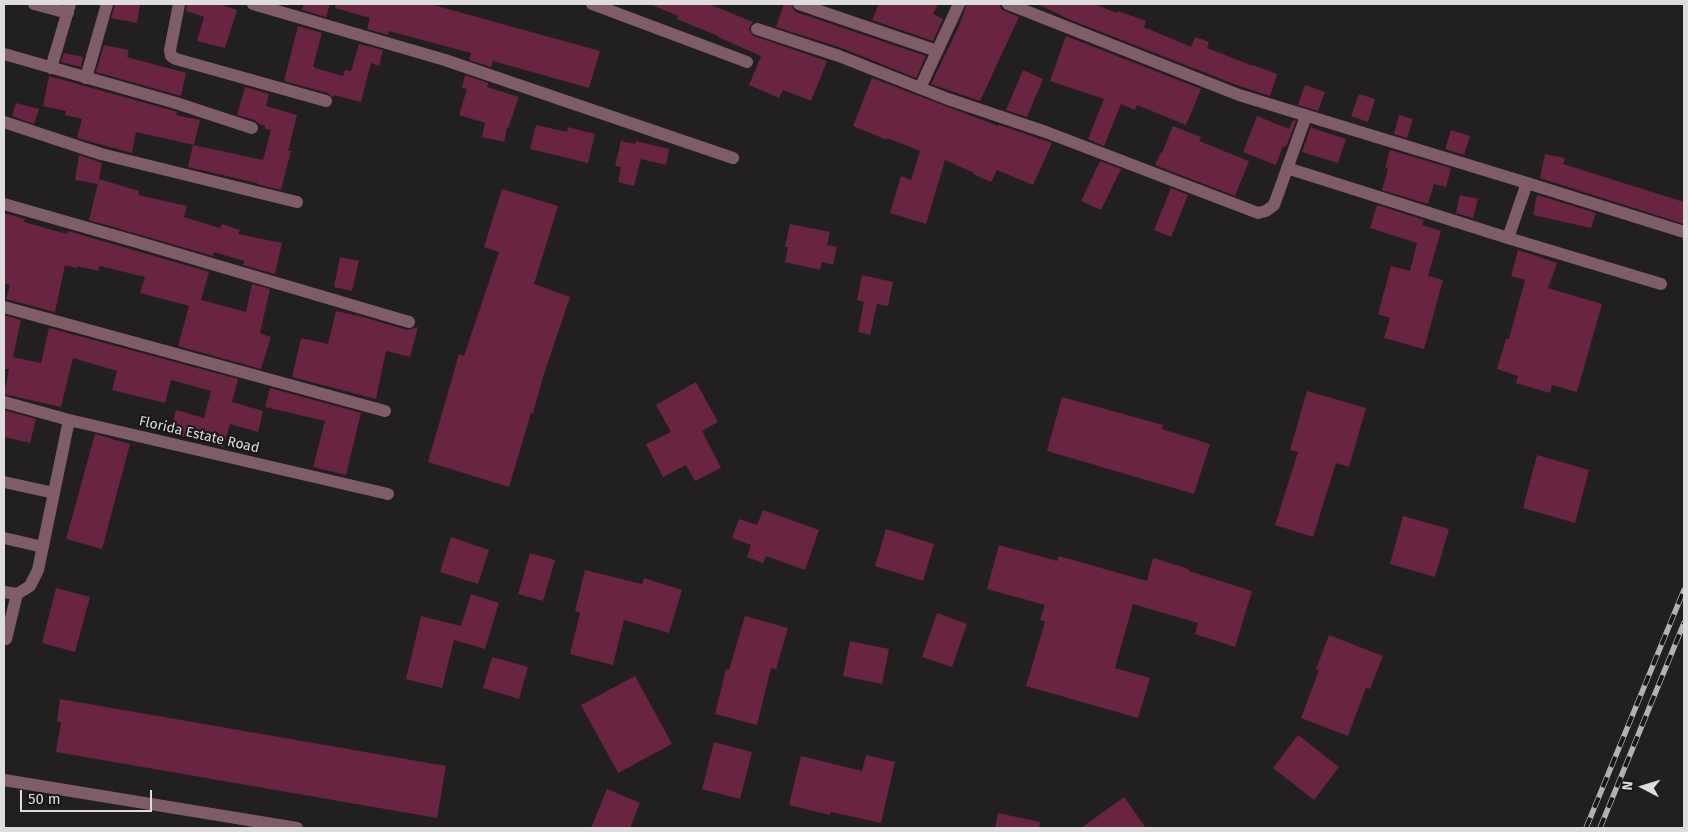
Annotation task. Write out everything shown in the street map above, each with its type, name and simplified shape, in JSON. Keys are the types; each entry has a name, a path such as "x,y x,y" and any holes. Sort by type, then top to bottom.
{"street":[{"path":"34,4 69,8 51,68"},
{"path":"86,78 106,4"},
{"path":"180,4 170,50 172,56 176,59 326,101"},
{"path":"253,4 445,60 733,158"},
{"path":"592,4 746,62"},
{"path":"799,4 937,51"},
{"path":"920,88 959,4"},
{"path":"1008,4 1239,95 1684,232"},
{"path":"757,29 839,56 920,88 1129,163 1258,213 1266,211 1274,205 1306,116"},
{"path":"4,54 252,128"},
{"path":"4,122 101,154 297,202"},
{"path":"1287,168 1508,238 1662,284"},
{"path":"1508,238 1528,183"},
{"path":"4,204 409,322"},
{"path":"4,307 385,412"},
{"name":"Florida Estate Road","path":"4,402 70,420 388,494"},
{"path":"4,638 6,639 10,593 30,586 38,570 70,420"},
{"path":"4,482 54,493"},
{"path":"4,538 43,547"},
{"path":"4,780 297,828"}],"building":[{"path":"115,4 140,4 137,23 111,18"},
{"path":"187,4 219,4 237,10 225,48 197,41 204,17 186,11"},
{"path":"304,4 330,4 326,17 302,10"},
{"path":"336,4 430,4 600,51 589,88 493,61 491,67 469,60 471,53 389,31 388,35 367,29 370,18 335,8"},
{"path":"650,4 709,4 753,22 749,30 754,36 827,61 811,101 783,90 779,98 749,85 761,56 677,19 678,16"},
{"path":"784,4 791,4 796,12 926,56 916,78 842,48 776,27"},
{"path":"879,4 938,4 933,14 943,19 933,41 872,20"},
{"path":"967,4 1000,4 1001,9 1019,17 980,101 931,84 959,26"},
{"path":"1037,4 1094,4 1146,21 1144,27 1191,47 1195,37 1209,42 1207,48 1277,74 1270,96 1234,84 1071,20"},
{"path":"298,26 322,33 313,66 343,76 345,70 351,71 359,44 383,50 379,66 371,63 361,102 334,95 333,98 328,93 284,81"},
{"path":"1066,36 1201,89 1186,125 1137,105 1135,110 1121,104 1104,146 1088,139 1104,99 1050,81"},
{"path":"104,45 129,50 127,57 186,73 181,96 96,72"},
{"path":"64,53 83,57 81,67 61,62"},
{"path":"1023,70 1043,79 1027,117 1006,110"},
{"path":"465,75 488,83 487,87 519,97 507,128 504,142 482,137 485,123 459,115 467,89 462,88"},
{"path":"49,76 174,111 177,112 176,115 200,120 194,145 136,132 132,153 77,138 82,119 65,115 66,111 43,106"},
{"path":"872,78 998,126 1052,143 1033,185 997,170 991,182 945,160 926,224 890,213 901,176 911,180 920,151 853,126"},
{"path":"1305,85 1325,92 1318,111 1298,105"},
{"path":"245,87 269,94 266,106 297,115 288,151 291,151 281,190 188,167 193,145 263,160 271,130 265,129 265,126 255,120 237,115"},
{"path":"1359,94 1375,99 1368,122 1351,116"},
{"path":"16,103 39,109 34,124 12,116"},
{"path":"1399,115 1413,119 1407,138 1394,134"},
{"path":"1257,116 1289,129 1293,120 1296,121 1286,147 1283,146 1276,165 1243,152"},
{"path":"536,125 567,132 568,127 595,134 588,163 530,149"},
{"path":"1173,126 1201,137 1199,141 1249,161 1235,196 1155,165"},
{"path":"1311,126 1312,128 1346,139 1338,163 1302,152"},
{"path":"1451,130 1470,136 1464,155 1445,149"},
{"path":"621,141 635,144 636,141 669,149 666,165 641,159 634,186 618,182 621,167 615,166"},
{"path":"1390,150 1451,168 1446,187 1434,184 1428,204 1382,190 1388,169 1385,168"},
{"path":"1545,154 1565,158 1563,164 1684,202 1684,224 1540,178"},
{"path":"79,155 102,163 98,184 75,180"},
{"path":"1100,161 1121,169 1101,210 1081,201"},
{"path":"99,179 139,191 138,195 187,206 184,217 220,228 222,224 240,230 238,234 282,243 275,274 243,265 244,261 214,252 213,256 89,220"},
{"path":"1171,188 1188,195 1171,237 1154,230"},
{"path":"502,189 558,206 534,284 570,297 533,413 531,413 509,487 428,462 459,354 464,356 499,252 484,247"},
{"path":"1460,195 1478,199 1473,218 1456,213"},
{"path":"1537,195 1596,213 1591,228 1533,215"},
{"path":"1377,205 1424,220 1422,225 1441,231 1428,276 1443,280 1424,349 1384,338 1390,318 1378,314 1391,266 1410,271 1417,243 1370,228"},
{"path":"4,213 25,219 24,222 67,234 68,231 209,272 201,300 246,312 252,284 270,289 260,333 271,337 261,369 178,346 189,306 140,293 145,277 100,266 98,271 65,265 55,312 6,299 10,285 4,284"},
{"path":"790,224 830,232 827,245 837,247 833,265 822,262 820,270 785,262 788,247 785,247"},
{"path":"1518,250 1557,263 1548,288 1602,304 1577,392 1552,385 1550,393 1516,383 1518,376 1497,369 1506,339 1509,339 1525,280 1511,276"},
{"path":"340,257 359,261 352,291 334,287"},
{"path":"862,275 893,282 888,306 877,304 870,335 858,332 864,302 857,300"},
{"path":"336,311 407,330 418,327 410,357 386,351 376,399 292,377 301,338 328,344"},
{"path":"4,315 21,320 13,357 41,363 49,328 238,379 232,402 263,411 258,432 230,424 223,447 170,433 176,410 204,418 211,391 171,380 165,403 112,390 117,371 73,358 61,407 4,394 9,369 4,369"},
{"path":"696,382 718,422 702,431 721,468 695,481 686,465 663,477 646,444 671,432 656,405"},
{"path":"270,388 361,413 346,475 313,467 325,421 265,407"},
{"path":"1307,391 1366,408 1349,467 1336,463 1313,537 1275,525 1298,452 1290,450"},
{"path":"1062,397 1163,425 1162,429 1210,444 1194,494 1047,451"},
{"path":"4,410 36,419 30,443 4,437"},
{"path":"95,434 130,444 102,549 66,539"},
{"path":"1537,455 1589,470 1575,523 1523,508"},
{"path":"763,510 819,530 805,570 766,556 763,563 747,557 751,545 732,538 739,519 757,525"},
{"path":"1403,516 1449,529 1435,577 1390,564"},
{"path":"886,529 934,544 923,581 875,566"},
{"path":"451,537 489,550 478,584 440,572"},
{"path":"999,545 1057,561 1059,556 1147,581 1153,558 1252,591 1235,647 1195,634 1198,623 1133,604 1115,668 1150,678 1138,718 1026,686 1045,622 1040,620 1045,605 987,589"},
{"path":"530,553 555,560 543,601 518,594"},
{"path":"585,570 642,584 644,578 682,590 669,633 624,620 613,665 570,654 580,613 575,611"},
{"path":"56,588 90,597 75,652 42,643"},
{"path":"471,594 499,603 485,649 454,640 442,688 406,679 421,616 461,626"},
{"path":"937,613 967,624 952,667 922,657"},
{"path":"745,616 788,628 776,669 771,668 757,725 715,714 726,669 729,670"},
{"path":"1329,635 1383,656 1370,689 1366,688 1348,736 1301,718 1319,670 1316,669"},
{"path":"850,641 889,649 882,684 843,676"},
{"path":"492,657 528,667 519,699 483,688"},
{"path":"635,676 672,744 618,773 581,705"},
{"path":"60,699 446,766 437,818 56,752 61,722 57,721"},
{"path":"1298,735 1339,767 1314,800 1273,768"},
{"path":"714,742 752,752 740,799 702,789"},
{"path":"866,755 895,762 881,823 831,812 830,815 789,805 801,756 862,771"},
{"path":"607,789 640,803 630,828 591,828"},
{"path":"1124,797 1146,828 1081,828"},
{"path":"998,813 1040,822 1039,828 995,828"}],"railway":[{"path":"1586,828 1684,590"},
{"path":"1600,828 1684,623"}]}
